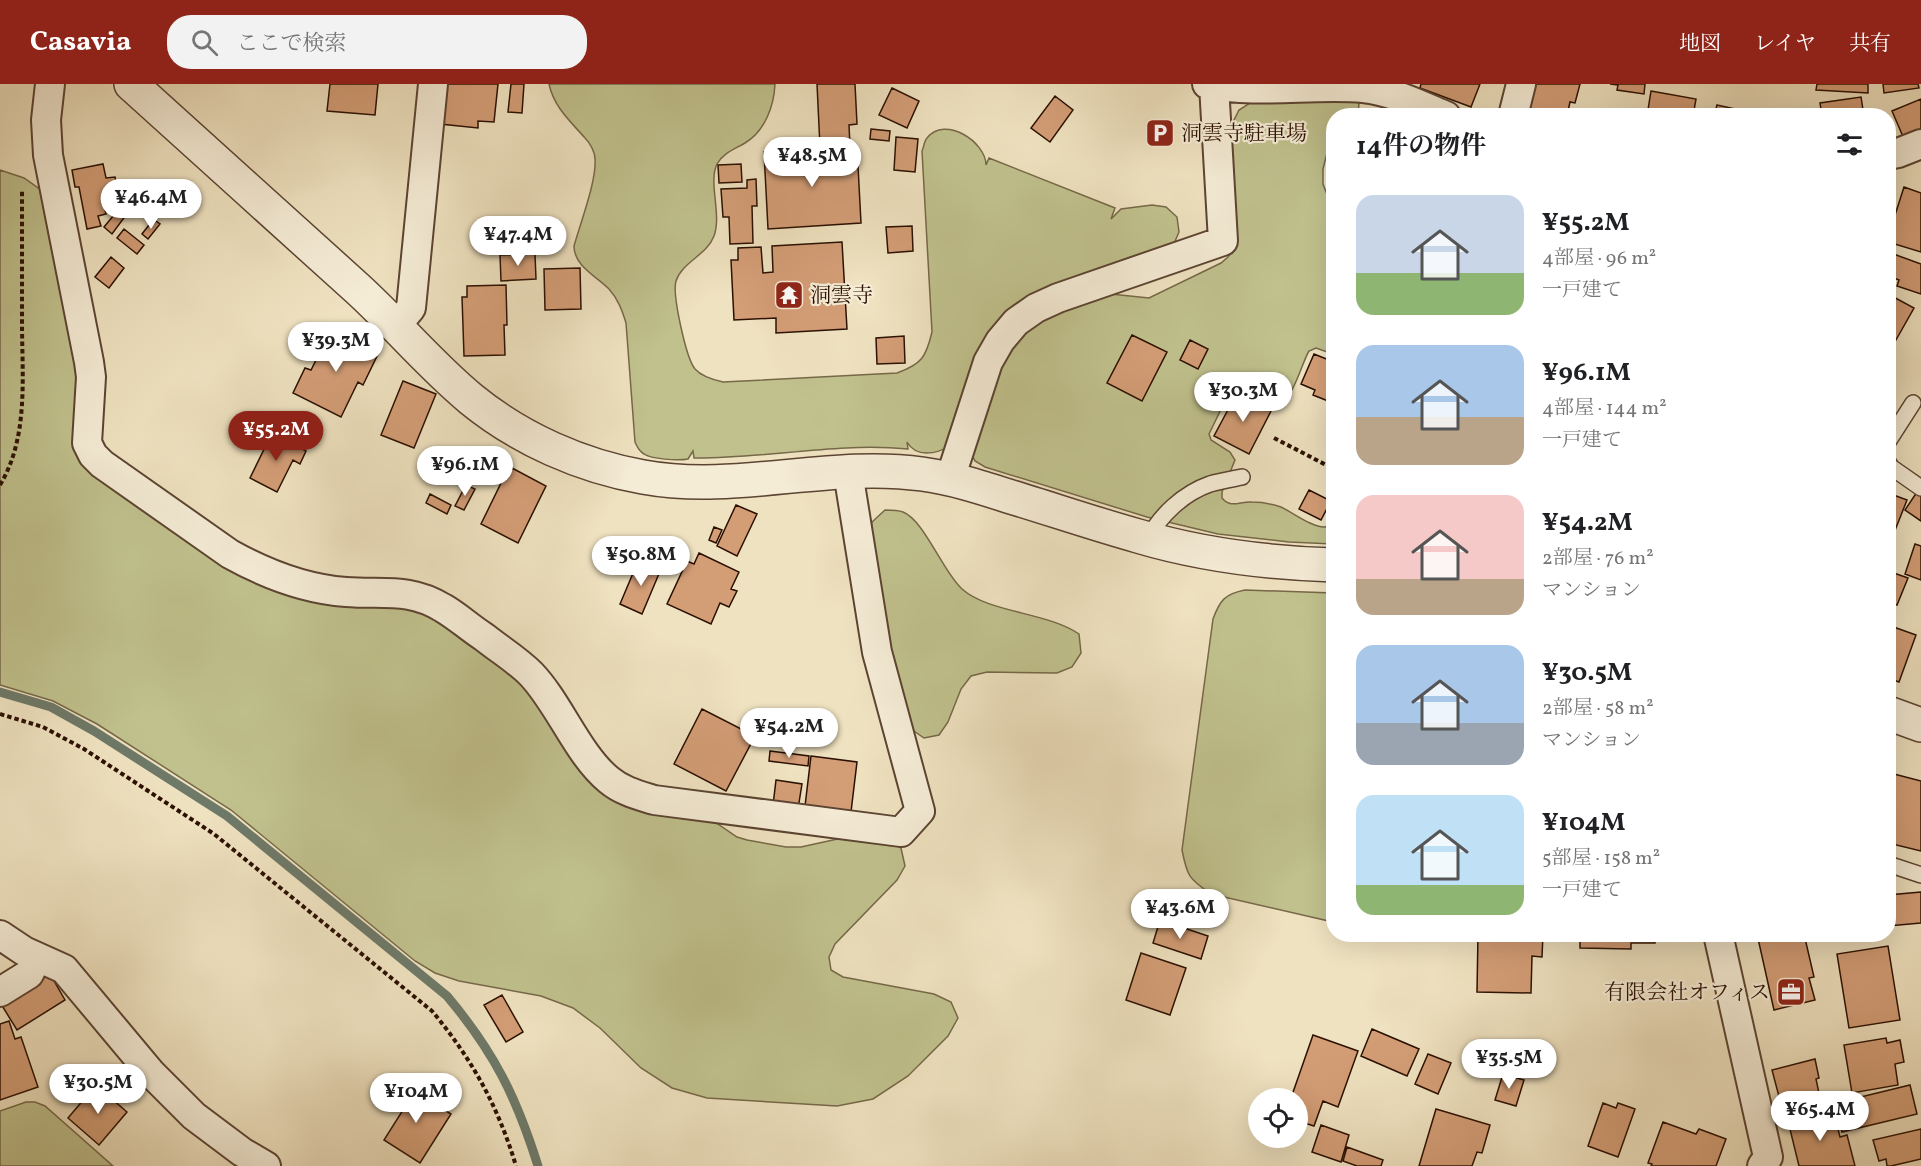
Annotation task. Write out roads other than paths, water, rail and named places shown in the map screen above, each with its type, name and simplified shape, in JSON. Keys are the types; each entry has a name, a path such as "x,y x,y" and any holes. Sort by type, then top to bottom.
{"street":[{"path":"50,84 46,120 48,155 89,362 91,377 87,443 93,455 102,464 230,554 252,566 298,584 347,592 399,592 422,598 443,608 530,674 591,760 608,780 630,793 654,800 901,832 920,811 877,652 848,472"},
{"path":"131,84 357,288 472,399 503,422 571,457 645,478 702,482 848,472 885,471 923,474 950,479 1148,539 1214,555 1326,565"},
{"path":"396,326 411,308 433,84"},
{"path":"1515,108 1521,84"},
{"path":"950,479 988,362 1000,340 1016,322 1036,308 1059,298 1223,241 1210,85 1230,88 1366,88 1393,95 1426,108"},
{"path":"0,935 24,951 64,969 151,1073 194,1116 242,1152 266,1166"},
{"path":"1720,942 1768,1157 1762,1166"},
{"path":"0,992 29,974 37,957"}],"lane":[{"path":"1896,430 1913,403"},
{"path":"1896,470 1921,488"},
{"path":"1148,539 1154,526 1178,501 1209,484 1242,477"},
{"path":"1896,867 1921,875"}],"waterway":[{"path":"0,692 51,707 94,731 227,816 447,996 478,1036 502,1076 521,1118 538,1166"}],"place":[{"name":"洞雲寺駐車場","path":"1160,133"},
{"name":"洞雲寺","path":"789,295"},
{"name":"有限会社オフィス","path":"1791,992"}]}
